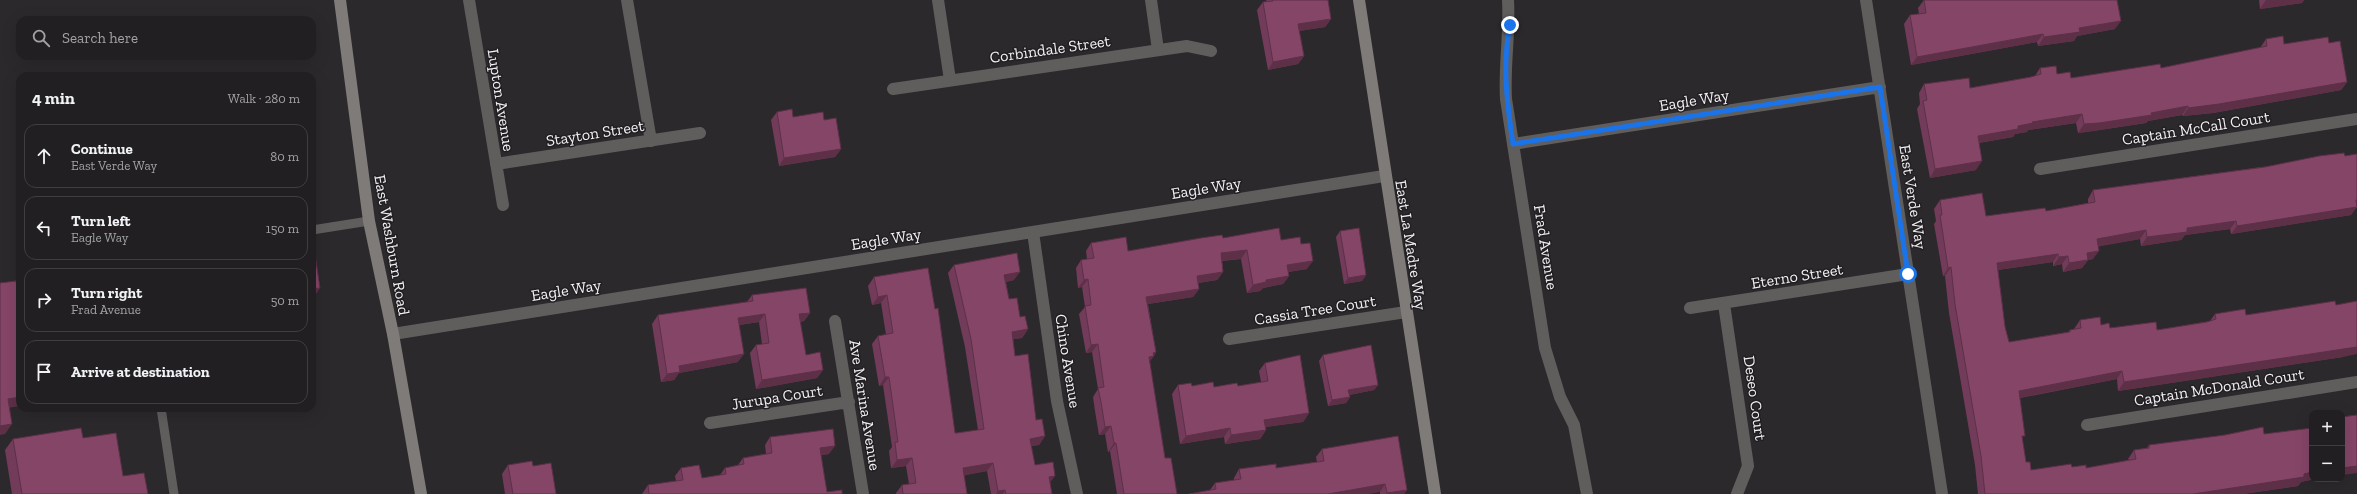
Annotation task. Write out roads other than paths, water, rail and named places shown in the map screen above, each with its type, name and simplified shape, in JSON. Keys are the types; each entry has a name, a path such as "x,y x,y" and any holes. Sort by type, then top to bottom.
{"street":[{"name":"East Washburn Road","path":"340,0 370,222 421,494"},
{"name":"Lupton Avenue","path":"469,0 503,205"},
{"path":"627,0 651,141"},
{"path":"938,0 950,80"},
{"path":"1151,0 1158,50"},
{"name":"East La Madre Way","path":"1359,0 1384,176 1435,494"},
{"name":"Frad Avenue","path":"1508,0 1510,25 1505,68 1506,99 1545,348 1560,397 1574,425 1587,494"},
{"name":"East Verde Way","path":"1866,0 1942,494"},
{"name":"Corbindale Street","path":"893,89 1187,46 1211,51"},
{"name":"Eagle Way","path":"1513,144 1880,87"},
{"name":"Captain McCall Court","path":"2040,169 2357,119"},
{"name":"Stayton Street","path":"496,164 700,134"},
{"name":"Eagle Way","path":"392,334 1384,176"},
{"name":"Chino Avenue","path":"1033,232 1056,402 1077,494"},
{"name":"Eterno Street","path":"1690,308 1724,304 1908,274"},
{"name":"Deseo Court","path":"1724,304 1748,466 1736,494"},
{"name":"Cassia Tree Court","path":"1229,339 1406,312"},
{"name":"Ave Marina Avenue","path":"836,321 863,494"},
{"name":"Captain McDonald Court","path":"2086,425 2357,382"},
{"name":"Jurupa Court","path":"710,423 849,402"}],"lane":[{"path":"316,229 370,222"},
{"path":"162,412 174,494"}]}
